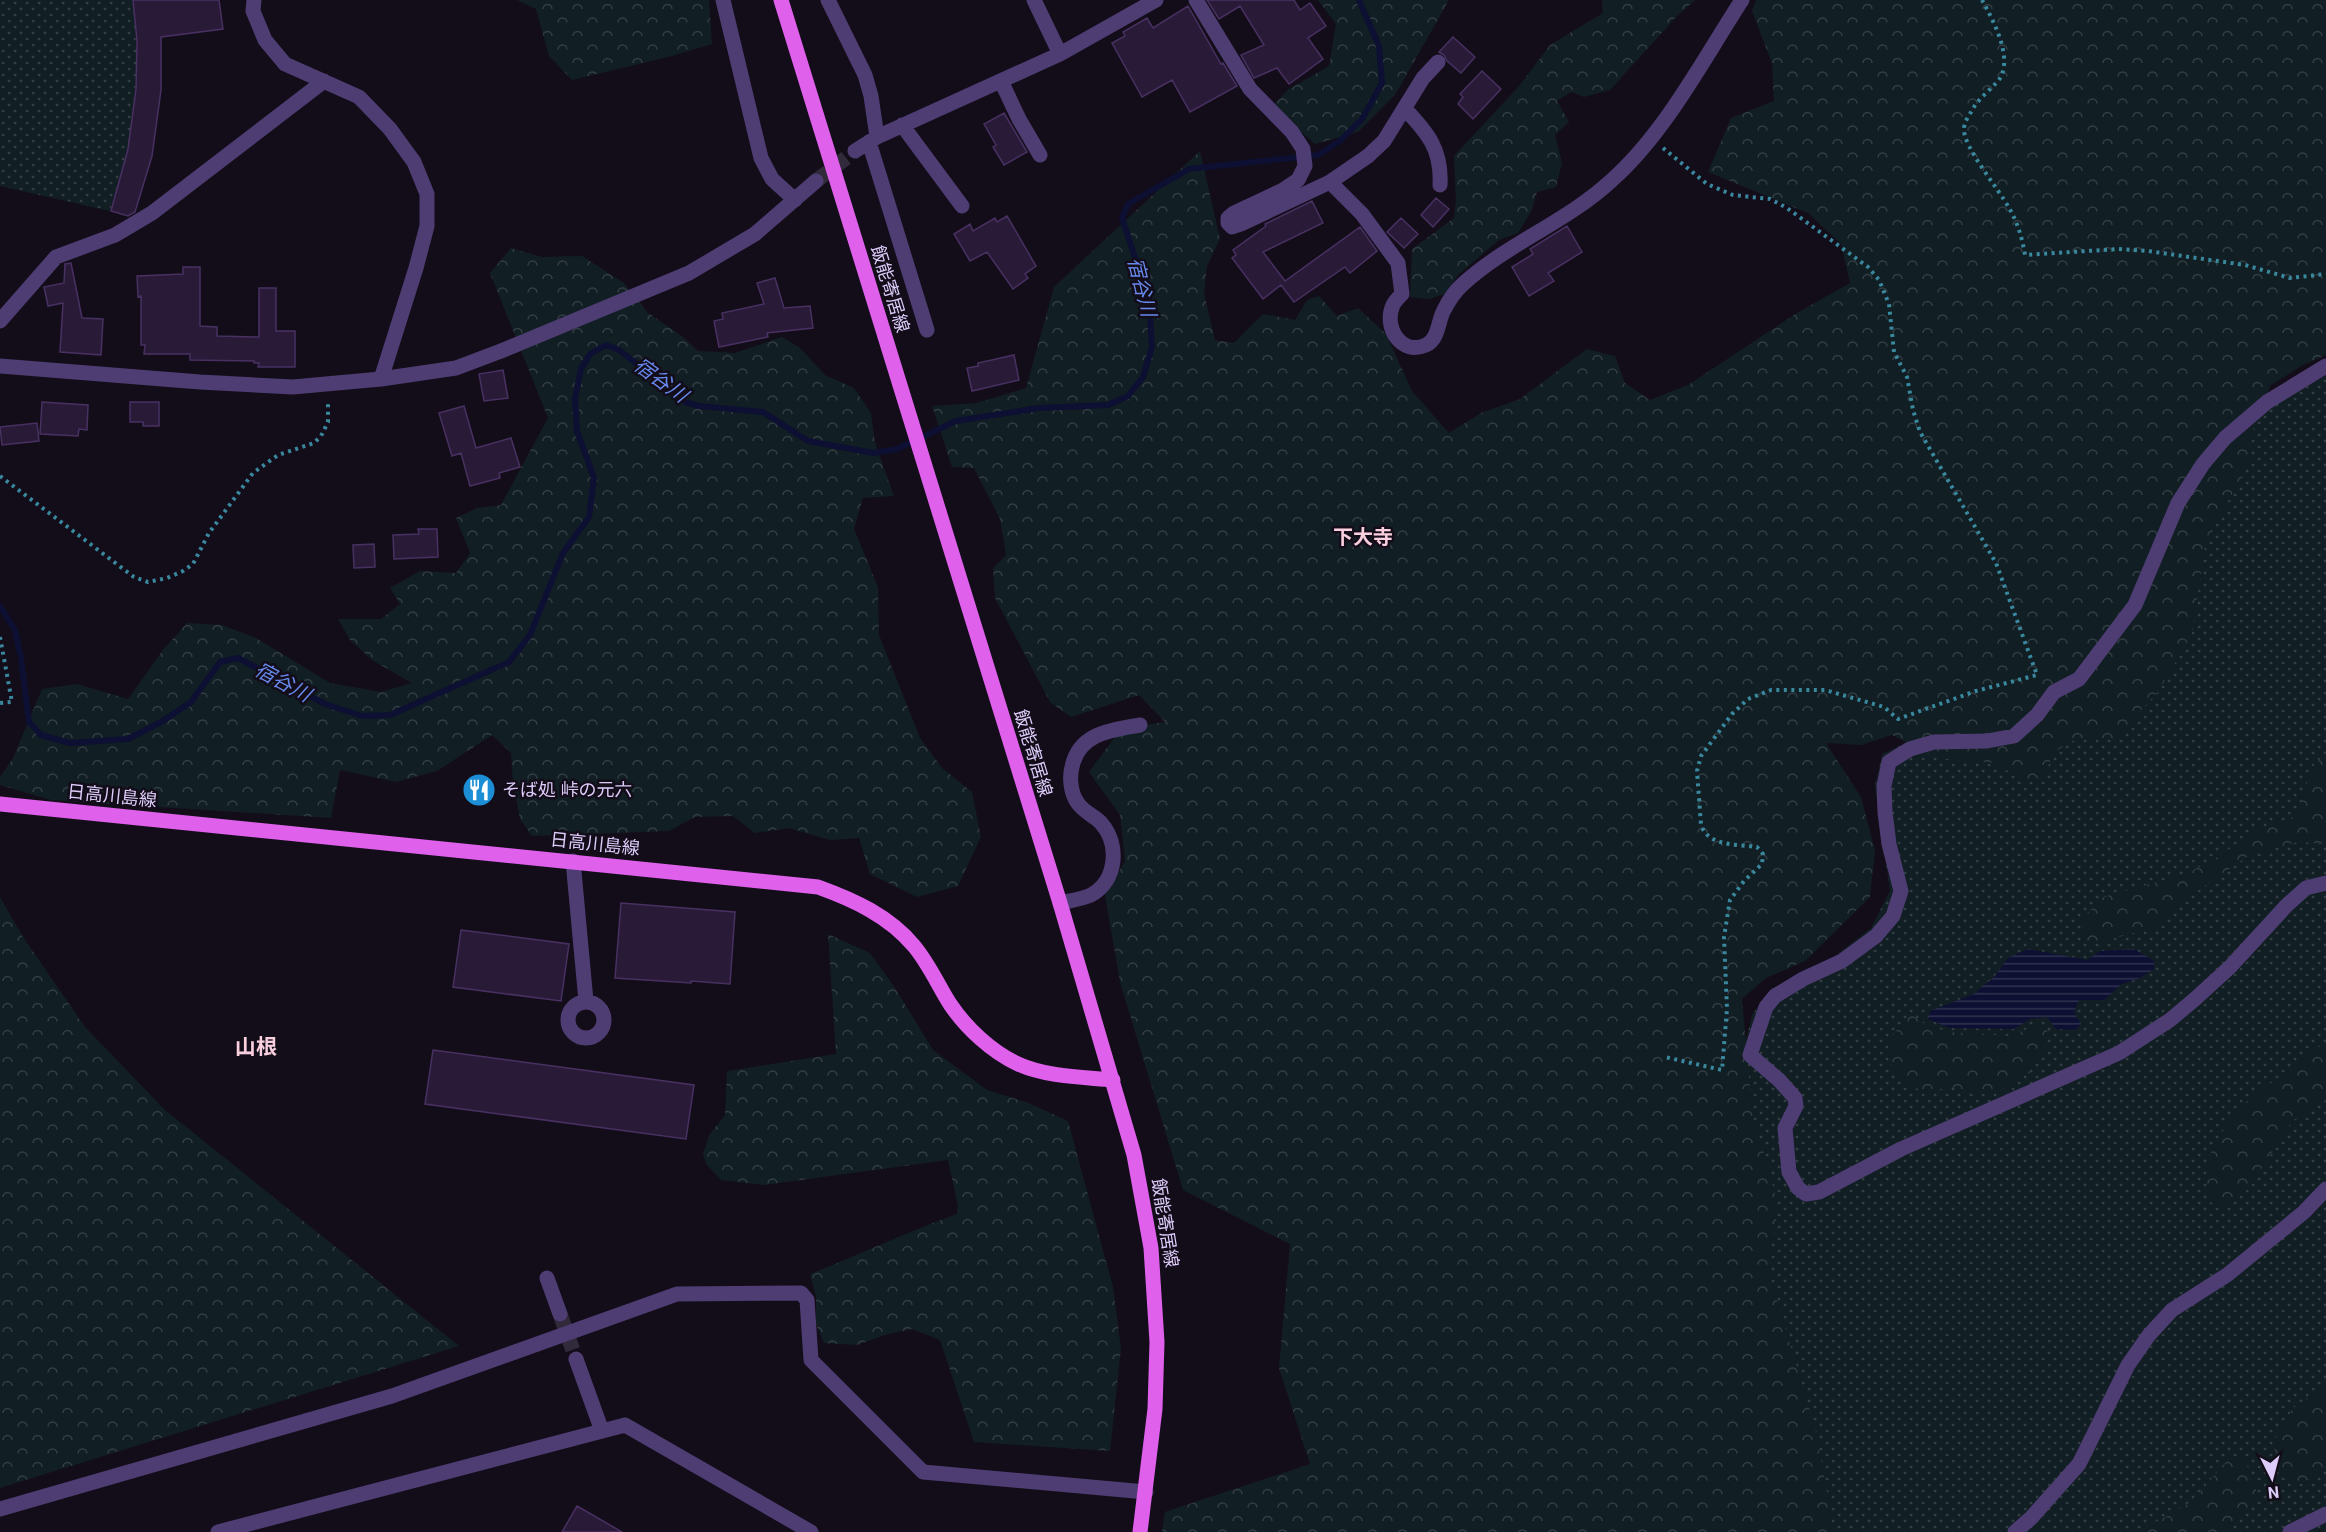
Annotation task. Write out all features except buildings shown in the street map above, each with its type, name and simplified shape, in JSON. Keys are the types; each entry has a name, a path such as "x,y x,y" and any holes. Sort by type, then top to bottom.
{"main road":[{"name":"飯能寄居線","path":"781,0 1060,903 1113,1080 1139,1177 1155,1283 1157,1342 1155,1409 1140,1532"},
{"name":"日高川島線","path":"0,804 818,887 863,905 900,932 927,965 951,1005 963,1020 994,1049 1018,1064 1039,1071 1113,1080"}],"street":[{"path":"254,0 253,11 265,40 285,64 359,97 390,129 414,162 426,194 427,226 381,379"},
{"path":"723,0 761,158 772,179 795,200"},
{"path":"828,0 865,75 871,96 873,139 927,330"},
{"path":"1034,0 1060,54"},
{"path":"855,151 902,125 1060,54 1156,0"},
{"path":"1196,0 1250,89 1292,132 1303,149 1305,166 1298,180 1234,213 1228,218 1228,223 1232,227 1330,182 1368,156 1384,141 1423,78 1438,62"},
{"path":"1330,182 1362,214 1398,263 1402,294 1393,304 1390,319 1394,337 1405,346 1416,347 1428,344 1436,335 1443,311 1457,290 1479,270 1575,211 1613,180 1651,139 1742,0"},
{"path":"0,321 56,257 115,235 152,213 324,81"},
{"path":"1001,81 1040,155"},
{"path":"1405,109 1435,146 1441,167 1440,185"},
{"path":"902,125 962,206"},
{"path":"0,366 293,387 381,379 456,368 689,273 755,234 816,181"},
{"path":"2326,366 2267,402 2225,438 2204,464 2178,503 2135,605 2079,679 2054,692 2037,715 2014,736 1987,741 1934,742 1910,749 1888,762 1884,786 1885,812 1889,844 1901,891 1893,916 1876,936 1842,961 1803,979 1775,996 1766,1007 1750,1055 1796,1098 1796,1106 1785,1128 1789,1172 1798,1188 1806,1194 1819,1192 1901,1149 2119,1053 2170,1020 2195,999 2230,967 2286,906 2306,888 2326,883"},
{"path":"1060,903 1091,895 1104,883 1112,870 1114,853 1111,838 1101,822 1078,804 1071,780 1073,758 1079,747 1091,737 1106,731 1140,725"},
{"path":"573,861 586,1001"},
{"path":"2015,1532 2031,1518 2079,1464 2128,1365 2172,1310 2227,1275 2304,1212 2326,1189"},
{"path":"547,1278 560,1314"},
{"path":"0,1509 392,1396 677,1294 801,1293 807,1300 811,1360 923,1472 1146,1492"},
{"path":"576,1359 602,1431"},
{"path":"218,1532 625,1425 803,1530"},
{"path":"2290,1532 2326,1514"}],"path":[{"path":"1982,0 1993,19 2004,49 2004,71 2000,80 1974,107 1963,127 1966,141 2008,206 2021,235 2025,255 2118,249 2245,265 2290,278 2326,274"},
{"path":"1651,139 1707,184 1733,195 1770,199 1805,220 1868,267 1879,280 1889,304 1894,352 1907,377 1920,432 1996,563 2037,675 1976,692 1898,719 1884,707 1826,690 1772,690 1748,699 1732,714 1701,756 1697,771 1701,825 1710,839 1757,847 1763,854 1762,864 1744,880 1730,900 1724,937 1727,1009 1722,1070 1665,1057"},
{"path":"0,476 134,577 148,582 167,578 183,572 194,564 209,533 253,473 278,455 314,442 321,435 328,422 329,384"},
{"path":"0,637 12,702 0,703"}],"green space":[{"path":"0,0 133,0 136,37 134,111 126,156 110,211 0,186"},
{"path":"517,0 709,0 712,44 572,80 549,56 536,9"},
{"path":"1318,0 1449,0 1395,95 1358,132 1315,144 1272,106 1289,89 1329,66 1336,24"},
{"path":"1602,0 1695,0 1677,16 1610,90 1584,97 1571,92 1557,101 1569,122 1555,135 1562,163 1556,187 1537,192 1532,210 1518,233 1499,240 1458,275 1445,294 1429,299 1410,297 1412,249 1454,218 1456,200 1454,156 1520,85 1550,45 1603,13"},
{"path":"1756,0 2326,0 2326,355 2303,365 2271,385 2254,425 2248,466 2206,540 2192,634 2158,692 2115,738 2072,741 2053,753 2046,772 2029,783 1994,763 1937,758 1892,735 1861,745 1826,743 1861,797 1875,851 1870,897 1805,961 1766,978 1742,999 1753,1121 1769,1167 1778,1209 1768,1269 1817,1435 1834,1532 1162,1532 1165,1512 1310,1464 1279,1368 1290,1244 1183,1190 1120,982 1105,895 1125,861 1120,815 1089,772 1121,729 1165,722 1139,695 1071,717 1050,702 995,598 993,568 1006,555 1000,519 974,468 952,467 932,406 976,403 1026,388 1054,287 1200,151 1220,239 1207,266 1204,293 1215,340 1234,343 1263,314 1295,320 1307,300 1319,296 1337,316 1358,308 1386,334 1412,391 1449,433 1481,413 1520,399 1587,349 1615,356 1625,383 1650,400 1688,385 1797,313 1850,283 1841,244 1808,213 1708,172 1731,118 1774,101 1772,63 1752,11"},
{"path":"511,248 542,257 582,256 624,283 647,312 683,337 698,351 735,353 782,337 800,348 825,375 854,388 871,413 875,443 894,496 863,498 854,529 878,587 879,635 920,738 942,768 972,792 981,837 958,886 917,897 870,874 859,838 830,840 789,828 755,833 733,816 695,817 669,831 532,836 520,819 513,783 511,753 492,735 437,771 396,782 340,770 331,818 51,800 0,785 0,777 13,758 42,689 77,684 128,699 163,650 187,623 222,625 256,638 330,683 381,692 412,683 372,660 350,640 338,619 381,619 400,604 390,588 420,571 456,573 470,553 456,518 477,508 501,505 548,418 490,273"},
{"path":"2326,358 2326,1532 1812,1532 1755,1216 1745,1045 1752,1015 1771,989 1822,966 1871,928 1890,891 1875,786 1882,754 1917,738 2157,519 2293,378"},
{"path":"2326,753 2326,844 2298,842 2251,854 2187,898 2157,927 2111,939 2083,943 2082,919 2103,897 2186,874 2216,858 2256,831 2296,816 2312,767"},
{"path":"0,897 23,937 85,1027 165,1110 459,1346 0,1488"},
{"path":"828,934 870,953 895,988 933,1050 987,1090 1026,1102 1068,1121 1113,1287 1121,1349 1110,1451 974,1442 940,1340 912,1329 857,1345 824,1343 816,1324 816,1297 810,1274 957,1214 958,1206 948,1160 764,1185 721,1180 706,1164 703,1154 709,1135 725,1115 727,1071 836,1054"},
{"path":"1910,1014 1925,1024 1949,1032 2011,1036 2038,1024 2049,1032 2044,1048 2032,1060 2030,1073 2019,1075 2006,1088 1981,1094 1959,1088 1922,1089 1912,1087 1899,1078 1894,1071 1889,1052 1888,1041"},
{"path":"2326,1044 2326,1100 2292,1121 2250,1187 2226,1209 2208,1201 2206,1163 2217,1140 2237,1109 2318,1047"},
{"path":"2326,1386 2326,1467 2301,1484 2281,1476 2273,1443 2293,1408"},
{"path":"2243,1459 2255,1480 2257,1500 2228,1530 2220,1532 2138,1532 2178,1511 2201,1491 2228,1460"}],"shaded area":[{"path":"2028,949 2087,960 2100,951 2134,949 2154,961 2154,969 2140,978 2122,984 2104,1000 2079,1000 2074,1012 2081,1024 2075,1030 2056,1029 2047,1017 2030,1019 2014,1029 1949,1028 1928,1019 1930,1011 1974,994 1994,977 2008,958"}],"waterway":[{"name":"宿谷川","path":"0,606 15,630 29,722 41,735 70,743 128,739 163,721 191,702 220,662 238,658 325,704 362,716 390,715 509,662 530,635 563,553 589,517 594,478 577,431 575,399 581,369 590,354 606,345 619,350 685,402 699,406 763,412 808,441 873,453 897,449 956,421 1039,408 1108,405 1128,396 1143,377 1152,347 1149,300 1122,218 1128,204 1189,169 1318,155 1341,140 1362,119 1382,83 1379,46 1359,0"}],"tunnel":[{"path":"816,181 855,151"},
{"path":"560,1314 576,1359"}],"place":[{"name":"そば処 峠の元六","path":"479,790"}],"district":[{"name":"下大寺","path":"1363,537"},
{"name":"山根","path":"256,1047"}]}
